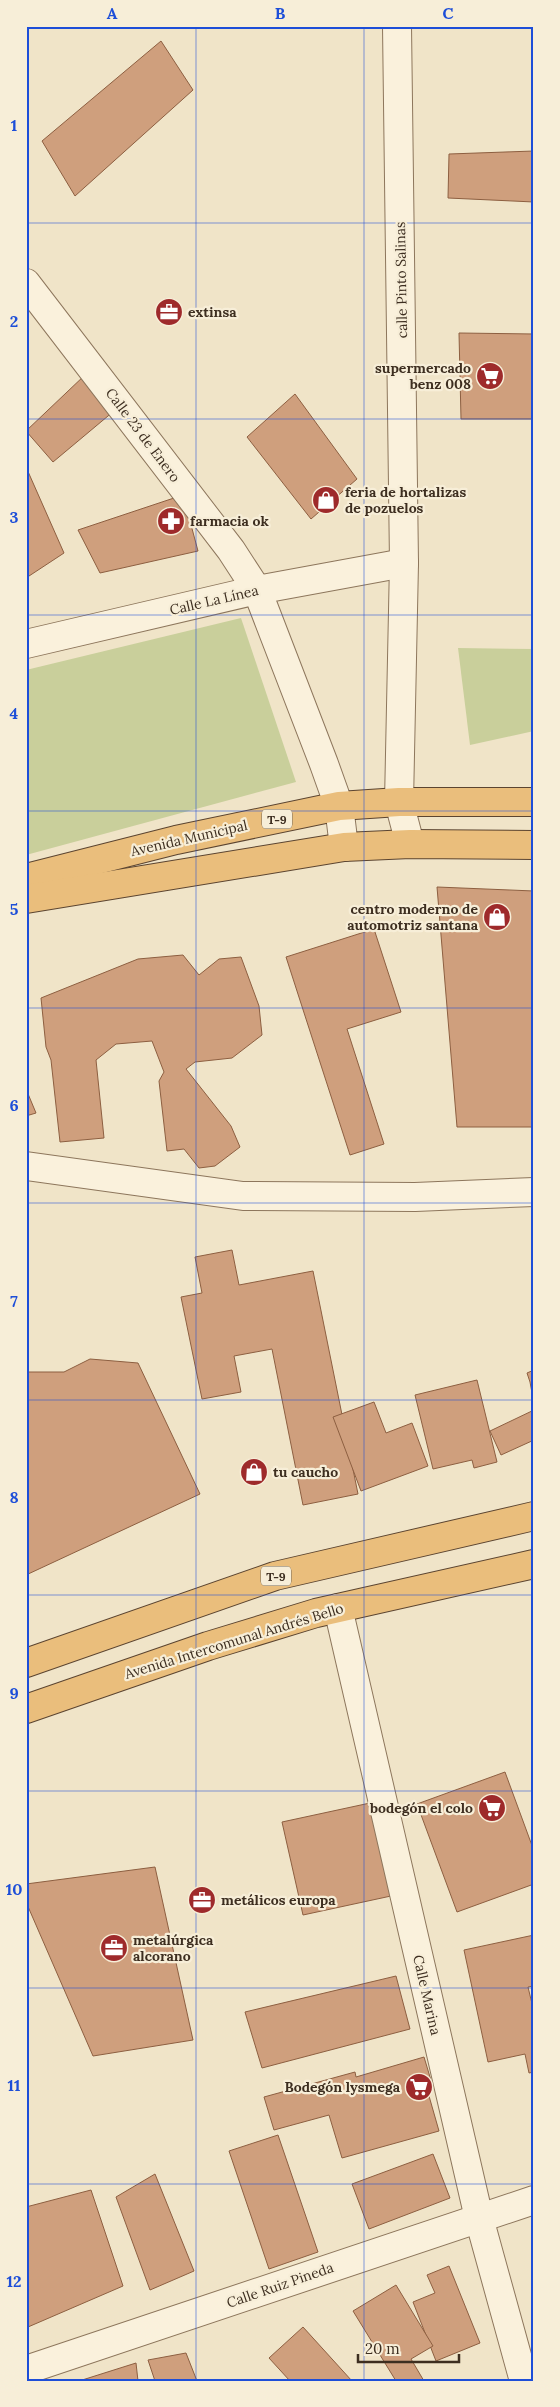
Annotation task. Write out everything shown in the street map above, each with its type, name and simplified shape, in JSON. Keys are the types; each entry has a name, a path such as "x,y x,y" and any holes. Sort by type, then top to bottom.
{"highway":[{"name":"Avenida Municipal","path":"26,878 176,840 339,806 399,802 534,802"},
{"path":"26,899 344,847 410,844 534,845"},
{"name":"T-9","path":"26,1663 276,1576 534,1516"},
{"name":"Avenida Intercomunal Andrés Bello","path":"26,1709 208,1646 338,1608 534,1564"}],"street":[{"name":"calle Pinto Salinas","path":"397,26 404,563 399,802 410,844"},
{"name":"Calle 23 de Enero","path":"26,282 231,550 256,590 339,806 344,847"},
{"name":"Calle La Línea","path":"26,644 256,590 404,563"},
{"path":"26,1166 243,1196 415,1196 534,1192"},
{"name":"Calle Marina","path":"338,1608 479,2218 524,2381"},
{"name":"Calle Ruiz Pineda","path":"26,2370 534,2200"}],"green space":[{"path":"241,618 296,782 26,855 26,670"},
{"path":"458,648 534,649 534,731 470,745"}],"building":[{"path":"161,41 193,90 75,196 42,141"},
{"path":"534,151 534,202 448,198 449,154"},
{"path":"459,333 534,334 534,419 461,419"},
{"path":"86,374 114,411 53,462 26,431"},
{"path":"295,394 357,479 311,519 247,437"},
{"path":"26,467 64,553 26,578"},
{"path":"183,495 198,551 100,573 78,530"},
{"path":"437,887 534,891 534,1127 457,1127"},
{"path":"374,929 401,1012 347,1029 384,1144 350,1155 286,957"},
{"path":"183,955 199,975 219,959 241,957 259,1006 262,1035 232,1058 195,1062 186,1069 231,1126 240,1147 215,1166 199,1168 184,1149 167,1151 159,1081 164,1072 152,1041 116,1044 96,1060 104,1138 60,1142 51,1060 46,1047 41,998 138,959"},
{"path":"26,1089 36,1113 26,1116"},
{"path":"232,1250 239,1285 313,1271 358,1494 303,1505 272,1349 234,1356 241,1392 202,1399 181,1297 202,1293 195,1257"},
{"path":"90,1359 138,1363 200,1494 26,1575 26,1372 64,1372"},
{"path":"534,1370 534,1404 527,1373"},
{"path":"477,1380 497,1462 474,1468 472,1460 433,1469 415,1395"},
{"path":"374,1402 386,1433 412,1423 428,1466 361,1491 333,1417"},
{"path":"534,1410 534,1440 501,1455 490,1431"},
{"path":"505,1772 534,1851 534,1884 457,1912 417,1804"},
{"path":"370,1803 391,1896 303,1915 282,1822"},
{"path":"155,1867 193,2040 93,2056 26,1902 26,1884"},
{"path":"534,1935 534,1986 528,1987 534,2012 534,2072 529,2073 525,2054 488,2062 464,1950"},
{"path":"396,1976 410,2029 262,2068 245,2012"},
{"path":"424,2057 433,2087 427,2089 439,2131 342,2158 329,2115 274,2130 264,2097 355,2072 356,2077"},
{"path":"278,2135 318,2252 269,2269 229,2151"},
{"path":"433,2154 450,2198 369,2229 352,2184"},
{"path":"155,2174 194,2271 150,2290 116,2197"},
{"path":"91,2190 123,2286 28,2327 26,2207"},
{"path":"449,2266 480,2343 436,2361 413,2302 435,2293 427,2275"},
{"path":"396,2285 433,2346 411,2359 424,2381 396,2381 353,2311"},
{"path":"303,2327 352,2381 290,2381 269,2358"},
{"path":"186,2353 197,2381 155,2381 148,2360"},
{"path":"136,2363 138,2381 79,2381"}],"place":[{"name":"extinsa","path":"169,312"},
{"name":"supermercado benz 008","path":"490,376"},
{"name":"feria de hortalizas de pozuelos","path":"326,500"},
{"name":"farmacia ok","path":"171,521"},
{"name":"centro moderno de automotriz santana","path":"497,917"},
{"name":"tu caucho","path":"254,1472"},
{"name":"bodegón el colo","path":"492,1808"},
{"name":"metálicos europa","path":"202,1900"},
{"name":"metalúrgica alcorano","path":"114,1948"},
{"name":"Bodegón lysmega","path":"419,2087"}]}
